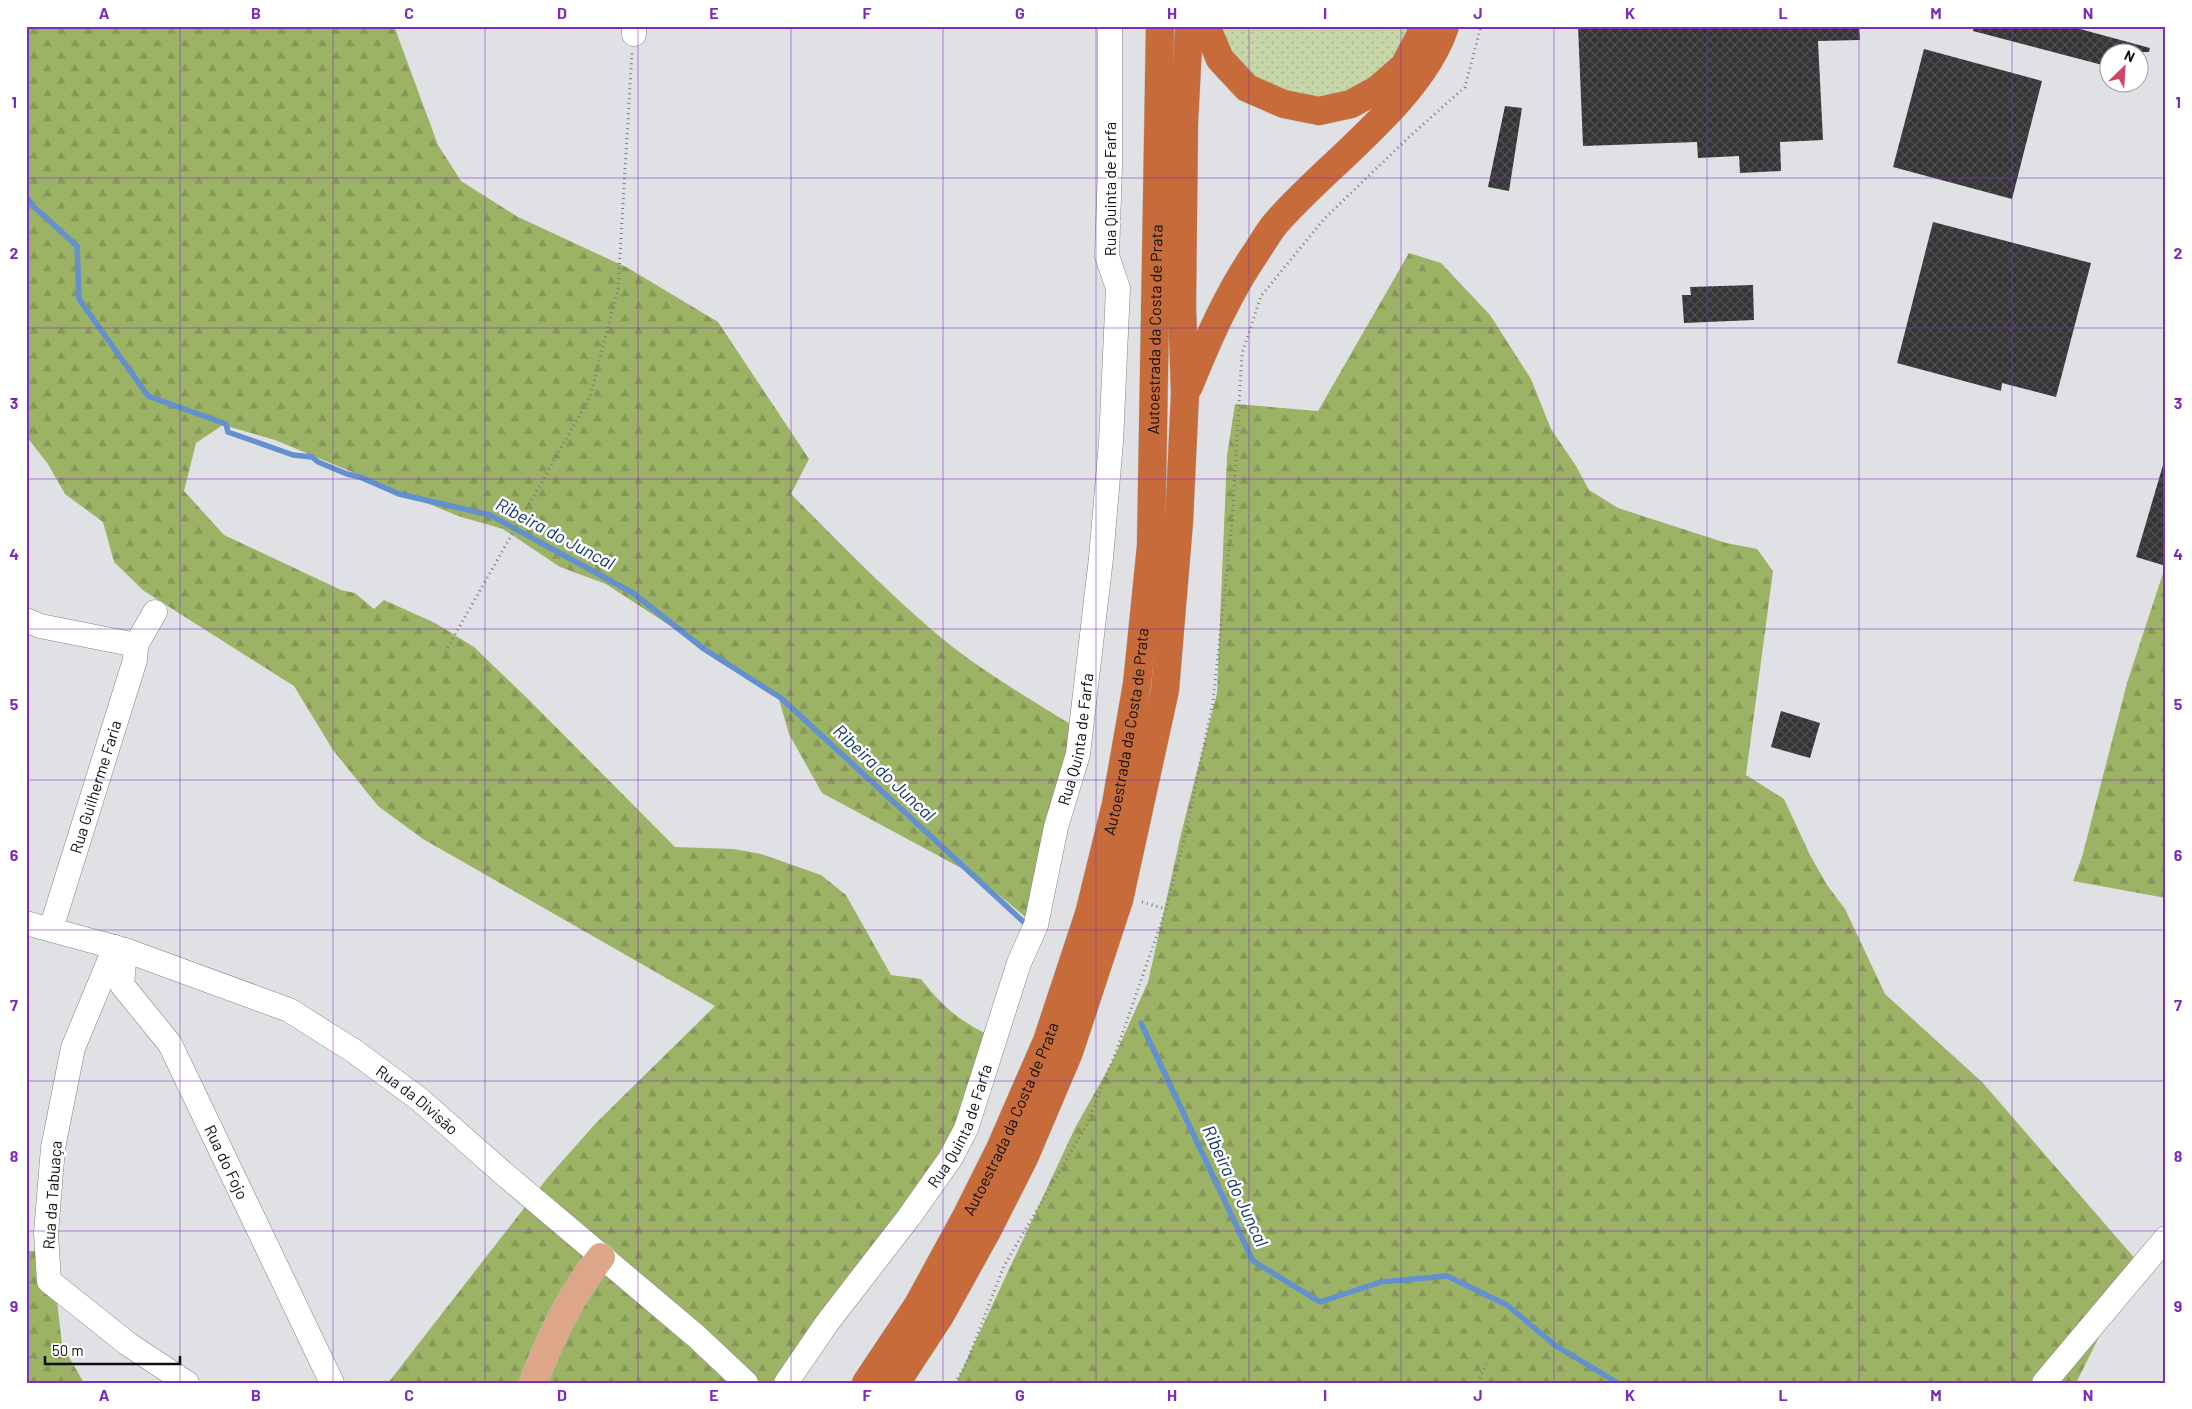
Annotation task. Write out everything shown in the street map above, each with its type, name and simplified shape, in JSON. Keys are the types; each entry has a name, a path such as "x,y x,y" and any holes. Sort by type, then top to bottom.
{"highway":[{"name":"Autoestrada da Costa de Prata","path":"866,1383 918,1305 966,1217 1000,1149 1043,1050 1089,914 1116,804 1137,684 1151,546 1160,26"},
{"name":"Autoestrada da Costa de Prata","path":"896,1383 941,1314 1024,1158 1069,1052 1119,900 1165,690 1180,522 1185,394 1182,307 1184,123 1189,26"},
{"path":"1206,26 1220,59 1247,88 1284,104 1319,111 1351,104 1378,89 1404,66 1420,36 1422,26"},
{"path":"1185,394 1210,335 1237,281 1275,224 1396,103 1425,67 1445,26"}],"main road":[{"path":"533,1383 564,1310 583,1279 601,1257"}],"street":[{"name":"Rua Quinta de Farfa","path":"786,1383 827,1323 945,1167 966,1130 1019,963 1036,925 1056,826 1078,754 1102,548 1111,442 1118,288 1107,256 1110,165 1110,26"},
{"path":"26,620 40,626 136,645 155,612"},
{"name":"Rua Guilherme Faria","path":"51,929 135,660 136,645"},
{"name":"Rua da Divisão","path":"26,923 120,948 289,1010 354,1051 419,1099 601,1257 696,1336 746,1383"},
{"name":"Rua da Tabuaça","path":"120,948 73,1048 53,1148 46,1233 49,1281 128,1344 187,1383"},
{"name":"Rua do Fojo","path":"120,948 122,985 170,1044 332,1383"},
{"path":"2044,1383 2166,1238"}],"path":[{"path":"955,1383 966,1364 1004,1266 1086,1126 1117,1049 1166,909 1183,844 1214,702 1232,522 1242,354 1262,296 1324,218 1465,87 1481,26"},
{"path":"445,652 512,531 590,397 618,288 634,30"},
{"path":"26,428 38,433"},
{"path":"1142,902 1166,909"},
{"path":"1478,1383 1486,1364"}],"green space":[{"path":"26,26 394,26 438,145 461,181 518,217 628,268 718,322 809,459 791,494 891,593 954,648 998,679 1075,727 1029,920 976,876 822,793 789,734 778,696 606,584 560,567 503,529 458,516 275,440 223,425 196,443 184,491 224,535 341,590 355,593 374,609 384,600 435,623 474,647 675,847 734,849 761,854 821,875 846,895 891,975 921,979 952,1012 970,1025 991,1036 956,1138 782,1383 388,1383 549,1176 596,1123 715,1006 423,839 378,806 333,750 294,686 144,591 114,562 103,522 65,494 48,464 26,436"},
{"path":"1220,26 1408,26 1402,41 1393,55 1382,68 1369,78 1339,93 1323,97 1302,98 1250,74 1236,58"},
{"path":"1409,253 1441,263 1490,315 1531,379 1551,429 1576,466 1589,490 1618,508 1726,543 1757,549 1773,571 1746,775 1784,799 1810,855 1827,885 1845,909 1885,994 1982,1082 2137,1261 2076,1383 956,1383 1075,1128 1112,1062 1148,982 1181,834 1217,693 1227,456 1235,404 1318,411"},
{"path":"2166,564 2166,898 2073,881 2082,857 2127,683"},
{"path":"26,1251 39,1251 55,1283 62,1345 84,1383 26,1383"}],"building":[{"path":"1578,26 1859,26 1860,40 1818,41 1823,140 1780,142 1781,171 1740,173 1739,156 1698,158 1697,142 1583,146"},
{"path":"1974,26 2069,26 2128,42 2100,42 2100,64 1973,31"},
{"path":"1924,49 2042,81 2012,199 1893,167"},
{"path":"1505,106 1522,108 1509,191 1488,187"},
{"path":"1933,222 2091,263 2056,397 2002,383 2001,391 1897,363"},
{"path":"1753,285 1754,320 1684,323 1682,295 1691,295 1690,287"},
{"path":"2163,465 2166,465 2166,566 2136,557"},
{"path":"1781,711 1820,723 1810,758 1771,747"}],"waterway":[{"name":"Ribeira do Juncal","path":"26,196 33,206 77,246 79,299 148,396 226,424 228,432 293,455 312,457 318,462 399,494 490,515 633,593 704,649 781,698 1029,927"},
{"name":"Ribeira do Juncal","path":"1141,1023 1253,1261 1320,1302 1381,1282 1447,1276 1507,1305 1556,1346 1618,1383"}]}
